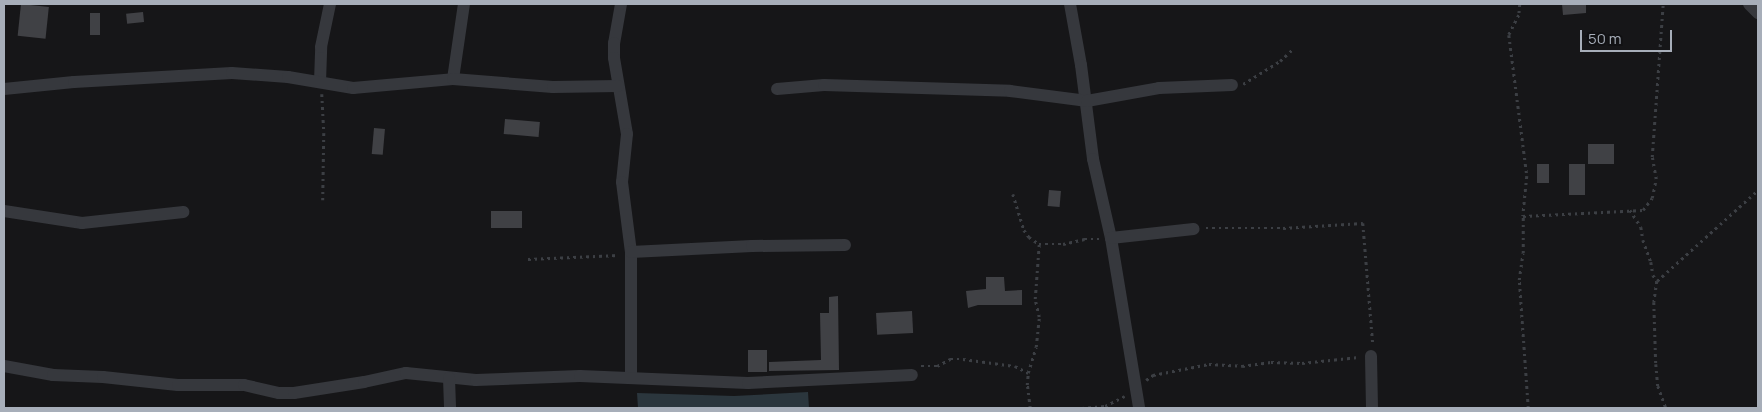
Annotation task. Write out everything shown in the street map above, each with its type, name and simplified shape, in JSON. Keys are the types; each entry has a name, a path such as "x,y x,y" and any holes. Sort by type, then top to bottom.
{"street":[{"path":"320,82 321,47 330,4"},
{"path":"453,79 464,4"},
{"path":"621,4 614,43 618,86 627,134 622,182 631,252 631,377"},
{"path":"1070,4 1086,101 1092,159 1110,238 1138,408"},
{"path":"1750,4 1758,13"},
{"path":"4,89 74,82 213,74 288,77 353,88 453,79 553,87 618,86"},
{"path":"776,89 824,85 1010,91 1086,101 1158,88 1232,85"},
{"path":"4,211 82,223 183,212"},
{"path":"1110,238 1194,229"},
{"path":"631,252 759,245 846,245"},
{"path":"1371,356 1372,408"},
{"path":"4,366 53,375 103,377 136,382 178,385 244,385 279,393 294,393 322,387 342,386 406,373 476,380 534,377 631,377 748,383 912,375"},
{"path":"449,378 450,408"}],"path":[{"path":"1520,4 1519,15 1510,35 1526,176 1523,253 1519,280 1528,408"},
{"path":"1523,216 1643,210 1652,198 1656,179 1652,157 1663,4"},
{"path":"1232,85 1249,82 1292,50"},
{"path":"320,82 324,133 323,200"},
{"path":"1656,281 1758,190"},
{"path":"1013,194 1024,230 1029,237 1039,244 1063,244 1084,239 1110,238"},
{"path":"1630,210 1642,227 1643,240 1656,281 1654,302 1656,364 1658,386 1666,408"},
{"path":"1082,408 1105,406 1122,398 1153,375 1188,366 1208,364 1242,366 1271,362 1302,363 1371,356 1374,340 1363,223 1297,228 1194,229"},
{"path":"1030,408 1027,385 1028,373 1036,348 1039,317 1035,298 1039,244"},
{"path":"528,259 620,255 631,252"},
{"path":"912,375 917,368 925,364 937,366 950,359 1015,366 1028,373"}],"shaded area":[{"path":"808,392 809,408 638,408 637,393 734,396"}],"building":[{"path":"21,4 49,7 46,39 18,36"},
{"path":"1562,4 1586,4 1586,13 1563,15"},
{"path":"143,12 144,22 127,24 126,14"},
{"path":"90,13 100,13 100,35 90,35"},
{"path":"505,119 540,122 539,137 504,134"},
{"path":"374,128 385,129 383,155 372,154"},
{"path":"1588,144 1614,144 1614,164 1588,164"},
{"path":"1537,164 1549,164 1549,183 1537,183"},
{"path":"1569,164 1585,164 1585,195 1569,195"},
{"path":"1049,190 1061,191 1060,207 1048,206"},
{"path":"491,211 522,211 522,228 491,228"},
{"path":"986,277 1004,277 1005,291 1022,290 1022,305 978,305 968,308 966,291 986,289"},
{"path":"838,296 839,370 769,371 769,362 821,360 820,313 829,313 829,297"},
{"path":"912,311 913,333 877,335 876,313"},
{"path":"748,350 767,350 767,372 748,372"}]}
